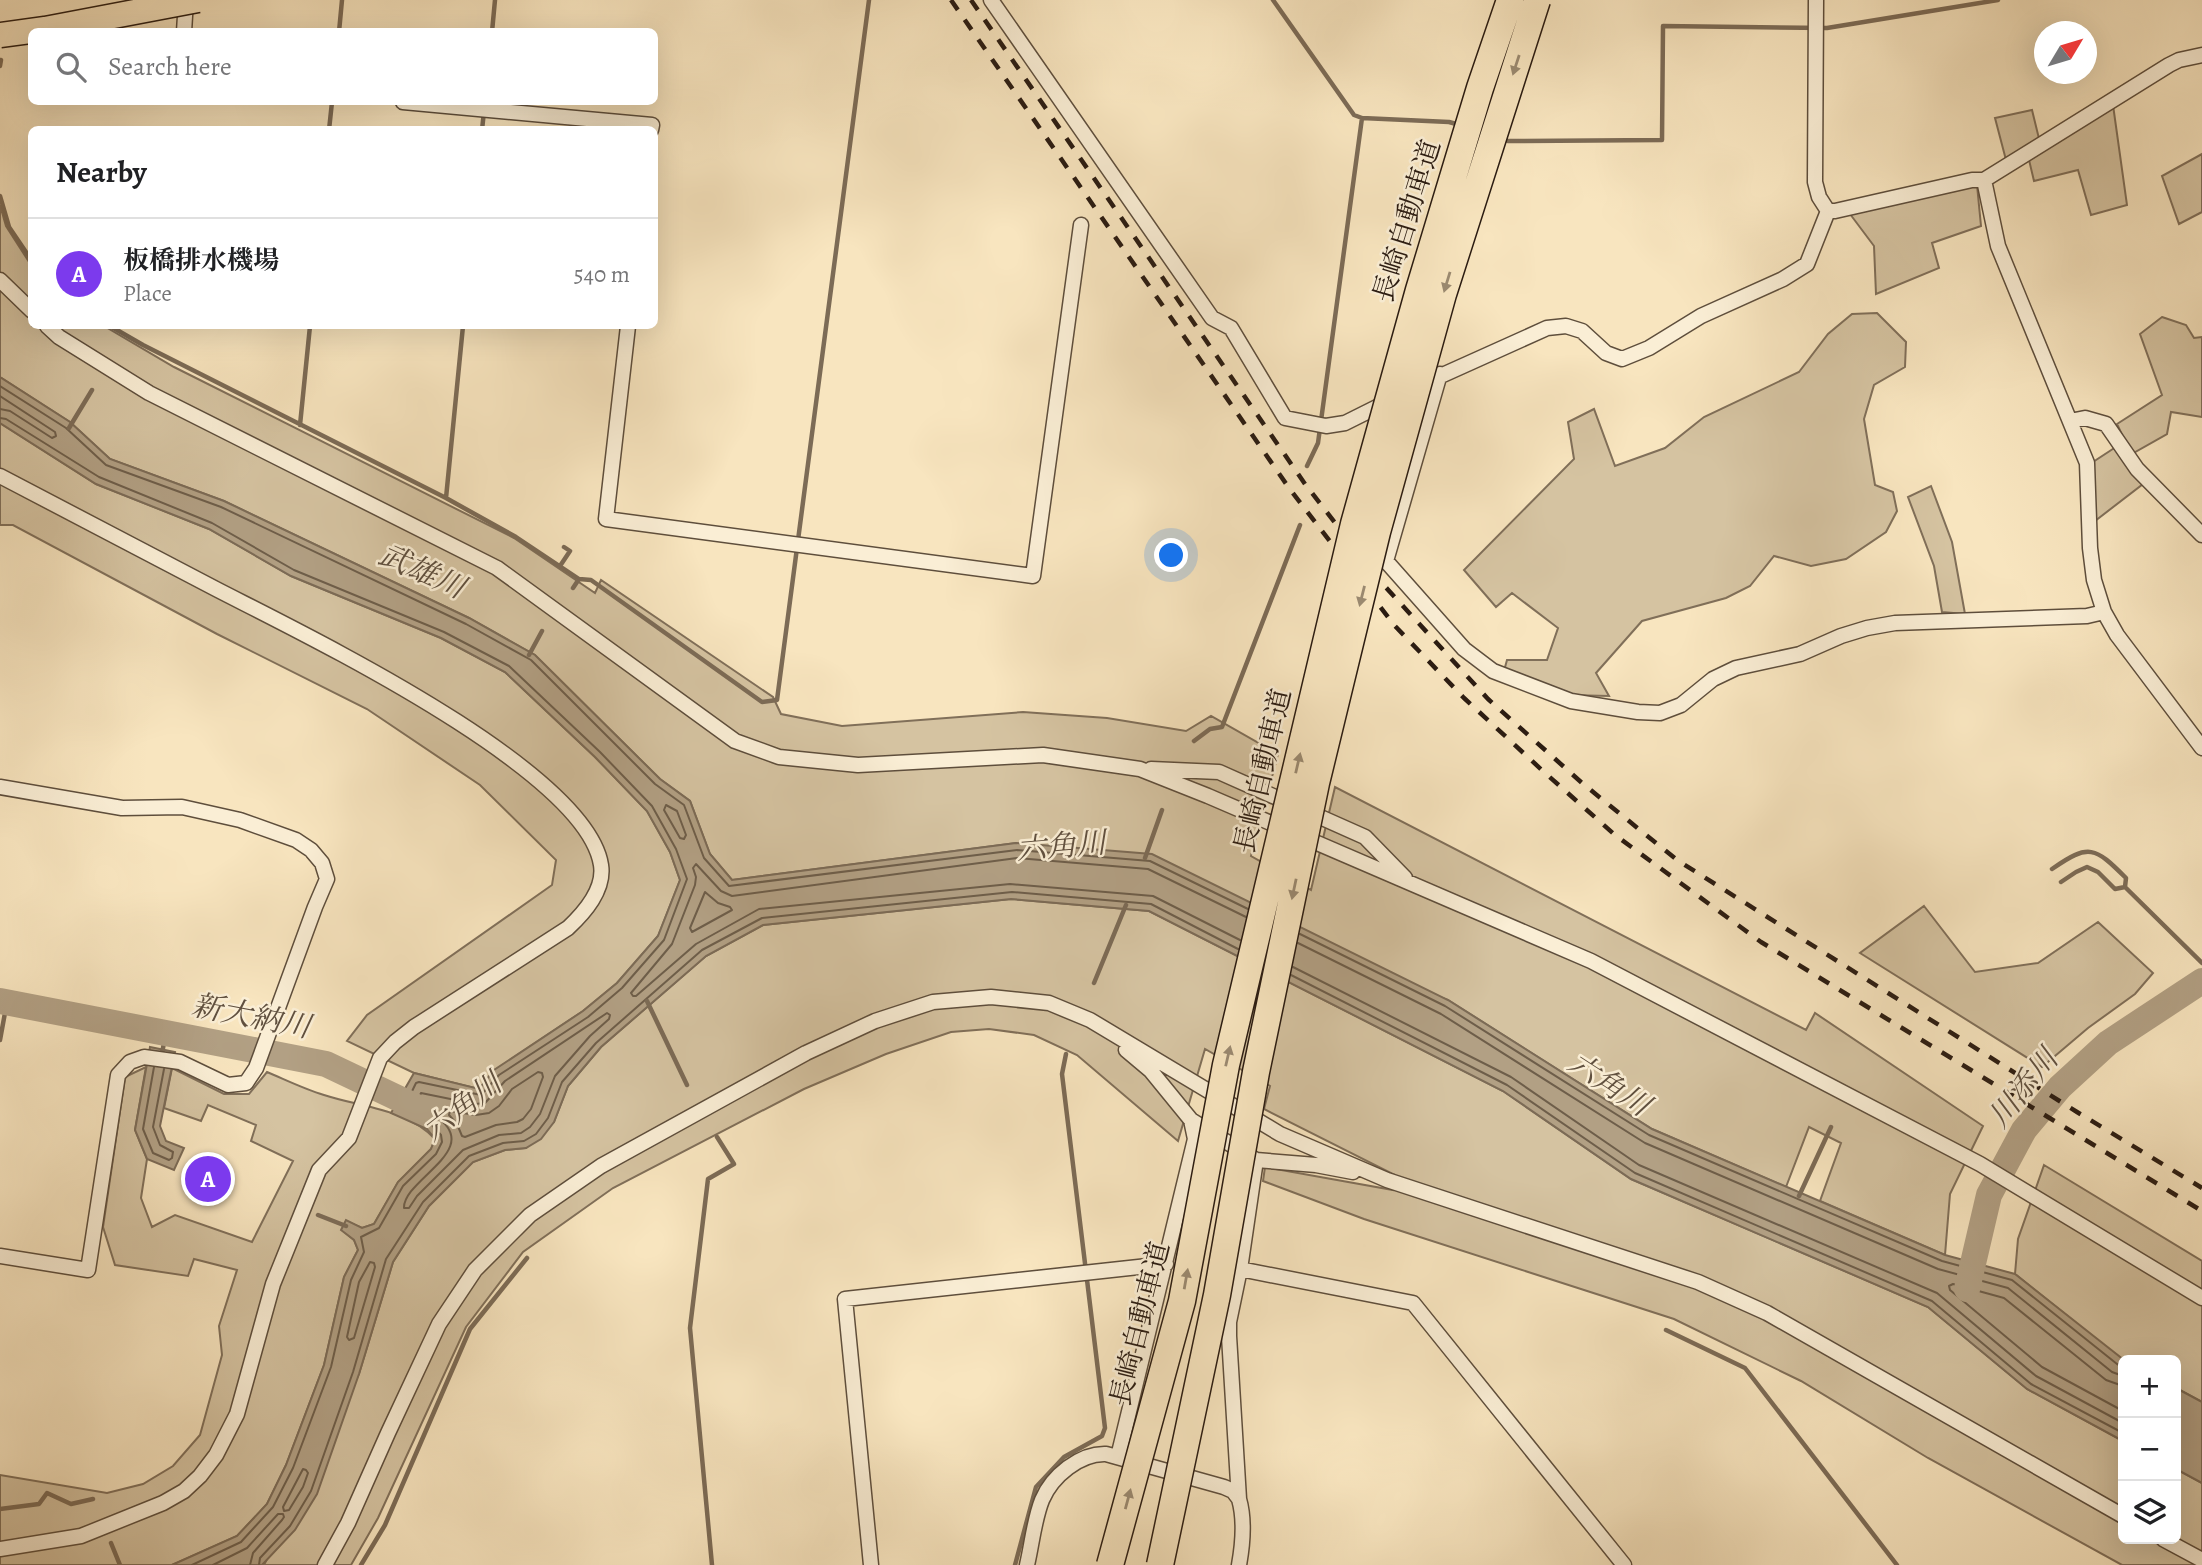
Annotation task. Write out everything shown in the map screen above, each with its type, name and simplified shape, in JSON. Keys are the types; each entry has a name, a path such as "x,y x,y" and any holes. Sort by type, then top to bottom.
{"highway":[{"path":"50,28 198,0"},
{"name":"長崎自動車道","path":"1110,1565 1182,1301 1226,1065 1354,524 1423,277 1480,88 1510,0"},
{"name":"長崎自動車道","path":"1160,1565 1217,1295 1256,1072 1316,783 1377,532 1440,307 1537,0"},
{"path":"0,35 28,31"}],"street":[{"path":"184,28 186,0"},
{"path":"990,0 1212,318 1231,328 1285,418 1320,425 1345,424 1440,374 1547,328 1566,326 1582,331 1606,353 1622,359 1649,348 1701,316 1783,279 1807,264 1828,211"},
{"path":"1816,0 1815,182 1819,197 1828,211"},
{"path":"1828,211 1972,180 1984,180 2169,65 2202,55"},
{"path":"433,105 652,126"},
{"path":"1984,180 1998,246 2087,463 2090,548 2094,580 2104,612 2117,635 2202,748"},
{"path":"628,329 606,519 1033,576 1082,225"},
{"path":"0,281 28,307"},
{"path":"50,329 149,393 497,568 735,741 779,757 858,765 1044,755 1140,769 1219,772 1365,837 1410,883"},
{"path":"1440,374 1386,561 1464,649 1493,671 1571,701 1660,713 1681,705 1713,679 1736,668 1800,654 1867,628 1895,623 2087,616 2104,612"},
{"path":"2070,421 2085,418 2106,424 2137,469 2202,535"},
{"path":"0,476 376,673 454,719 522,767 566,806 593,840 602,867 598,888 587,911 568,928 414,1027 380,1058 349,1138 319,1170 273,1284 237,1414 216,1455 200,1476 184,1491 163,1503 81,1536 0,1549"},
{"path":"1140,769 1591,961 1980,1164 2202,1298"},
{"path":"0,787 122,808 182,807 240,820 296,840 311,850 322,863 327,879 256,1069 246,1083 229,1085 180,1062 144,1056 130,1062 118,1075 88,1270 0,1256"},
{"path":"325,1565 348,1523 439,1324 475,1270 530,1216 601,1166 806,1053 875,1021 933,1002 991,997 1049,1003 1090,1020 1279,1134 1387,1180 1698,1282 1767,1313 2118,1513"},
{"path":"1090,1020 1151,1071 1191,1120 1256,1160 1316,1165 1387,1180"},
{"path":"1118,1457 1195,1139 1191,1120"},
{"path":"1238,1499 1229,1322 1240,1269 1256,1160"},
{"path":"871,1565 845,1299 1166,1264"},
{"path":"1240,1269 1413,1303 1624,1565"},
{"path":"1027,1565 1043,1499 1057,1477 1094,1454 1118,1457 1224,1487 1233,1492 1241,1507 1243,1542 1239,1565"},
{"path":"2172,1544 2202,1560"}],"shaded area":[{"path":"2113,105 2127,205 2091,215 2078,170 2034,181 2026,147 2006,160 1995,118 2032,110 2042,151"},
{"path":"2202,154 2202,212 2179,224 2162,176"},
{"path":"1977,185 1981,226 1932,243 1939,268 1876,294 1874,246 1850,214"},
{"path":"0,205 6,226 28,260 28,329 109,329 174,367 514,538 595,593 601,580 773,697 781,714 842,726 1023,712 1107,718 1186,731 1211,716 1278,754 1251,856 1311,890 1335,787 1806,1030 1815,1013 1983,1126 1950,1194 1945,1255 1820,1201 1841,1143 1809,1127 1786,1187 1652,1129 1448,1000 1016,843 732,880 710,854 690,801 660,779 535,655 469,618 224,501 110,459 70,422 0,377"},
{"path":"1877,313 1906,342 1905,367 1874,385 1864,419 1875,485 1893,492 1897,511 1886,532 1846,559 1811,566 1774,556 1750,586 1726,598 1642,621 1596,673 1609,696 1567,695 1504,671 1507,660 1547,660 1558,628 1512,593 1496,607 1464,570 1574,459 1568,422 1594,409 1615,466 1665,448 1704,417 1799,372 1828,334 1852,314"},
{"path":"2162,317 2186,325 2194,338 2202,337 2202,417 2171,412 2167,434 2123,459 2143,484 2095,521 2093,462 2125,441 2117,424 2162,395 2140,334"},
{"path":"0,423 96,484 209,529 291,576 441,638 505,672 595,757 647,811 670,852 680,880 658,936 617,983 583,1011 495,1070 479,1089 414,1073 347,1041 367,1015 552,885 556,860 480,785 367,709 217,634 13,525 0,525"},
{"path":"1931,486 1952,542 1965,614 1942,612 1934,566 1908,497"},
{"path":"1011,899 1149,911 1503,1091 1631,1179 1928,1307 2027,1389 2118,1438 2118,1544 2181,1544 2181,1472 2202,1483 2202,1565 2122,1565 1928,1458 1801,1381 1674,1319 1364,1219 1263,1181 1265,1167 1393,1190 1395,1175 1264,1109 1270,1086 1205,1049 1178,1141 1077,1055 1034,1035 989,1029 951,1032 886,1054 804,1089 613,1188 523,1252 466,1327 378,1518 351,1565 262,1565 359,1374 393,1262 429,1206 473,1162 505,1150 526,1148 554,1122 568,1086 601,1047 706,956 763,925"},
{"path":"1924,906 1975,972 2038,963 2098,922 2153,973 2135,994 2088,1028 2042,1067 1860,953"},
{"path":"146,1067 135,1130 147,1159 141,1198 152,1227 175,1215 252,1242 293,1161 251,1141 256,1125 208,1105 201,1121 164,1108 172,1068 224,1094 249,1094 267,1072 317,1093 398,1115 424,1129 435,1139 431,1149 398,1182 374,1224 362,1228 346,1221 342,1230 354,1240 358,1250 344,1277 324,1365 286,1465 267,1504 237,1536 172,1565 0,1565 0,1475 107,1493 143,1484 173,1466 200,1435 222,1355 219,1326 237,1270 194,1259 188,1276 115,1265 103,1227 125,1077"},
{"path":"2044,1165 2202,1261 2202,1402 2181,1391 2181,1355 2118,1357 2015,1274 2018,1239"}],"water":[{"name":"六角川","path":"0,377 70,422 110,459 224,501 469,618 535,655 660,779 690,801 710,854 732,880 1016,843 1152,854 1448,1000 1652,1129 1945,1255 2015,1274 2118,1355 2118,1438 2027,1389 1928,1307 1631,1179 1503,1091 1149,911 1011,899 763,925 706,956 601,1047 568,1086 554,1122 541,1139 526,1148 505,1150 473,1162 429,1206 393,1262 359,1374 317,1494 295,1530 262,1565 172,1565 237,1536 267,1504 286,1465 324,1365 344,1277 358,1250 354,1240 341,1230 346,1220 362,1228 374,1224 398,1182 431,1149 435,1139 427,1129 391,1113 414,1073 479,1089 494,1070 583,1011 617,983 658,936 680,880 670,852 647,811 595,757 505,672 441,638 291,576 209,529 96,484 0,423"},
{"path":"150,1047 175,1052 160,1126 166,1141 184,1148 174,1170 147,1159 135,1130"},
{"path":"2181,1391 2202,1402 2202,1483 2181,1472"}],"waterway":[{"path":"339,28 342,0"},
{"path":"492,28 495,0"},
{"path":"579,579 591,580 762,702 777,700 869,0"},
{"path":"1273,0 1354,115 1362,118 1449,122 1460,125"},
{"path":"1501,138 1508,141 1662,140 1663,26 1827,28 1998,0"},
{"path":"0,66 1,60"},
{"path":"329,126 332,105"},
{"path":"482,126 485,105"},
{"path":"1307,466 1318,443 1362,118"},
{"path":"0,196 9,227 28,255"},
{"path":"115,329 446,498 516,537 579,579 573,588"},
{"path":"300,425 310,329"},
{"path":"446,498 463,329"},
{"path":"69,428 92,390"},
{"path":"1194,741 1210,729 1222,727 1300,525"},
{"path":"560,566 570,551 564,547"},
{"path":"529,655 542,631"},
{"path":"1145,858 1162,810"},
{"path":"2052,869 2084,852 2091,852 2107,860 2126,878 2125,887 2202,963"},
{"path":"2061,882 2087,867 2098,872 2115,889 2125,887"},
{"path":"1094,983 1126,905"},
{"name":"川添川","path":"1967,1289 1989,1195 2024,1130 2060,1087 2108,1043 2202,981"},
{"name":"新大納川","path":"0,1001 326,1064 429,1113"},
{"path":"647,1001 687,1085"},
{"path":"0,1040 7,1002"},
{"path":"162,1053 166,1033"},
{"path":"1015,1565 1036,1487 1064,1457 1102,1436 1105,1428 1062,1074 1066,1054"},
{"path":"1799,1196 1831,1127"},
{"path":"712,1565 690,1328 708,1179 734,1164 717,1137"},
{"path":"318,1215 346,1226"},
{"path":"361,1565 385,1525 470,1329 527,1258"},
{"path":"1666,1330 1745,1368 1897,1565"},
{"path":"0,1509 39,1504 47,1493 71,1504 93,1499"},
{"path":"111,1543 120,1565"}],"railway":[{"path":"951,0 1289,488 1395,626 1464,698 1615,835 1761,942 2202,1211"},
{"path":"971,0 1305,484 1380,581 1488,699 1582,783 1677,860 2202,1188"}],"place":[{"name":"板橋排水機場","path":"208,1179"}],"water label":[{"name":"武雄川","path":"422,571"}]}
